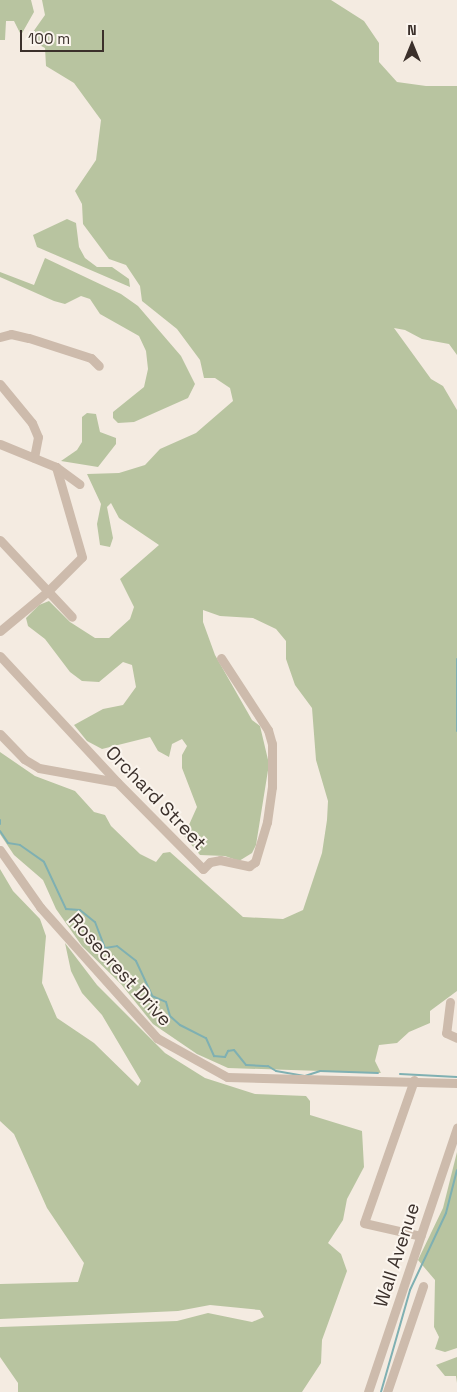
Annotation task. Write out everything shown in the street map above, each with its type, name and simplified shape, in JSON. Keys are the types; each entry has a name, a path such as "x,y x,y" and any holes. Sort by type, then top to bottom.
{"street":[{"path":"0,337 11,334 28,338 91,358 98,366"},
{"path":"0,384 32,423 38,436 34,458"},
{"path":"0,444 56,467 79,484"},
{"path":"0,631 47,592 82,556 56,467"},
{"path":"0,540 72,617"},
{"name":"Orchard Street","path":"0,656 116,782 203,869 210,862 220,860 249,866 255,862 267,822 272,787 272,744 268,730 221,658"},
{"path":"0,734 24,759 39,768 116,782"},
{"name":"Rosecrest Drive","path":"0,850 40,907 157,1038 227,1077 414,1080 457,1083"},
{"path":"450,1002 446,1033 457,1038"},
{"path":"414,1080 364,1226 420,1236"},
{"name":"Wall Avenue","path":"368,1392 457,1128"},
{"path":"387,1392 423,1286"}],"green space":[{"path":"0,0 31,0 34,12 21,35 14,21 6,21 5,40 0,40"},
{"path":"42,0 331,0 364,21 379,43 379,62 397,82 426,86 457,86 457,355 449,344 422,339 405,330 394,328 431,379 443,386 457,410 457,991 430,1011 430,1023 409,1032 397,1043 379,1045 375,1061 381,1073 228,1068 197,1054 153,1024 121,984 82,946 56,909 43,880 14,855 0,834 0,752 35,776 75,791 94,812 105,815 111,826 140,854 156,862 163,853 170,852 243,917 283,919 303,910 322,853 328,801 316,760 312,708 295,685 286,659 286,641 276,629 253,618 220,616 203,610 203,622 215,655 252,720 260,726 269,764 256,845 252,853 239,861 225,856 200,855 184,836 197,807 182,768 182,755 187,746 182,739 172,744 169,757 158,751 150,737 102,749 87,741 74,725 103,709 123,705 136,687 132,665 123,662 99,682 82,681 70,672 45,639 28,626 26,618 39,605 49,601 70,622 95,638 109,638 130,619 134,607 120,579 159,545 119,518 111,503 107,507 113,538 110,547 100,545 97,524 101,504 87,474 119,473 145,465 160,449 196,433 233,401 230,388 215,378 204,378 200,360 177,329 142,301 140,286 126,265 109,259 83,224 82,204 75,191 96,160 101,120 74,83 46,66 45,48 28,39 45,15"},
{"path":"67,219 76,223 79,247 85,258 97,267 112,267 129,279 130,287 37,247 33,235"},
{"path":"45,258 121,294 138,306 181,356 195,384 188,398 134,422 118,423 113,418 113,412 144,387 148,369 146,351 139,336 100,314 90,299 81,296 65,304 0,277 0,272 34,285"},
{"path":"87,413 96,414 100,432 116,438 116,444 98,467 61,461 77,450 82,442 82,417"},
{"path":"0,869 13,891 40,919 46,936 42,983 57,1018 94,1043 138,1086 141,1081 102,1015 82,993 71,971 65,943 97,985 165,1053 205,1078 255,1094 306,1096 310,1101 310,1115 362,1131 364,1167 347,1199 343,1220 328,1243 341,1254 347,1271 322,1340 321,1363 302,1392 18,1392 18,1383 0,1357 0,1327 177,1321 208,1313 252,1322 264,1317 260,1310 210,1305 178,1311 0,1319 0,1284 78,1282 84,1263 47,1208 14,1134 0,1121"},
{"path":"457,1152 457,1348 445,1352 435,1349 439,1337 434,1327 435,1280 418,1260 443,1208"},
{"path":"457,1357 457,1383 456,1376 445,1376 436,1365"}],"waterway":[{"path":"457,659 457,731"},
{"path":"0,831 8,843 20,845 44,862 66,909 80,910 95,922 105,948 117,946 136,961 152,996 166,1002 170,1016 180,1025 206,1038 214,1056 225,1057 228,1051 234,1050 246,1065 268,1066 276,1071 305,1076 320,1071 378,1073"},
{"path":"400,1074 457,1077"},
{"path":"381,1392 410,1290 446,1213 457,1170"}]}
